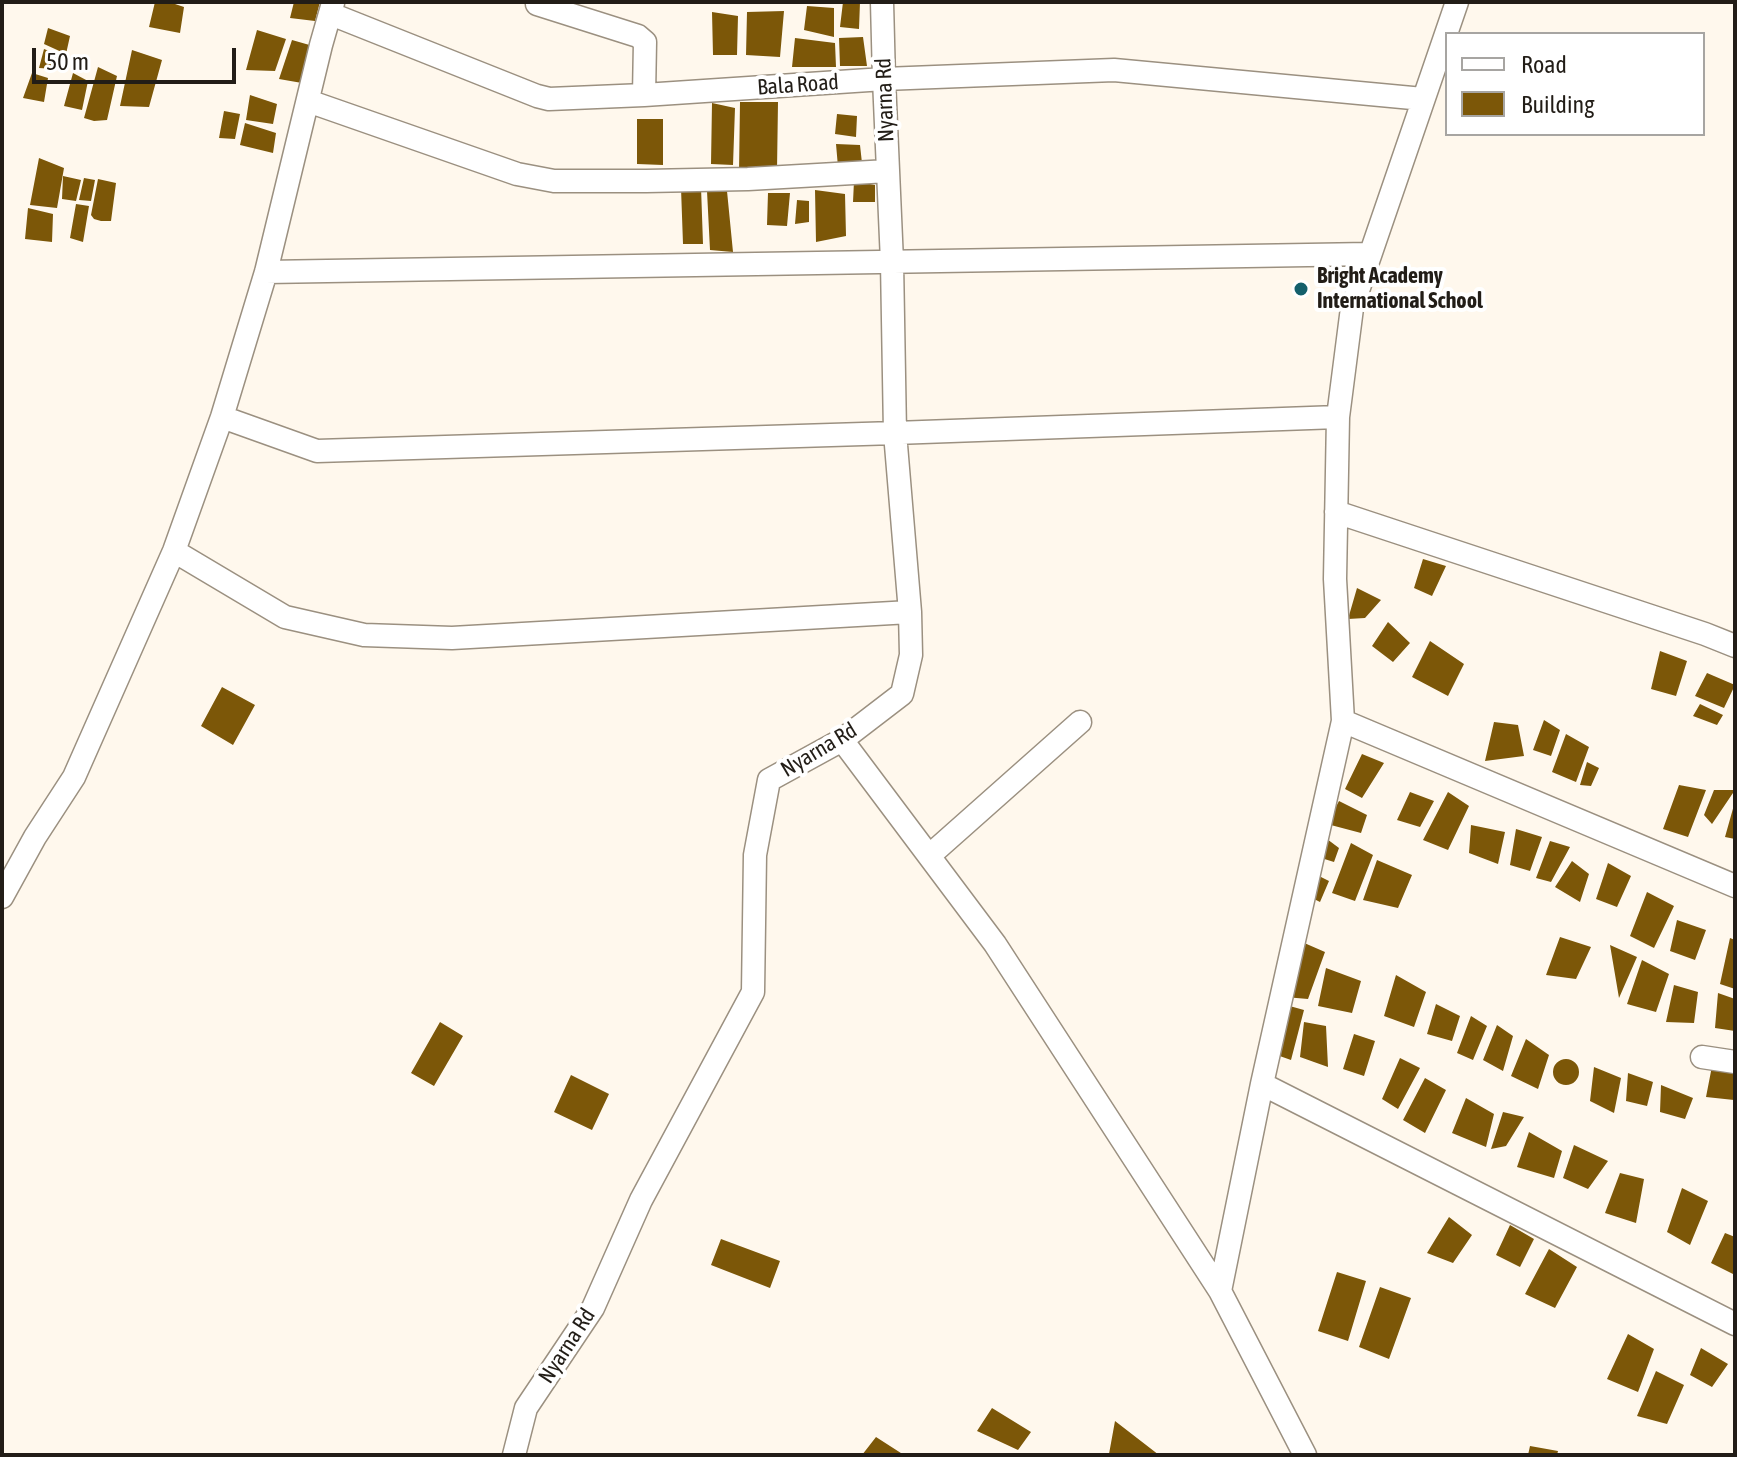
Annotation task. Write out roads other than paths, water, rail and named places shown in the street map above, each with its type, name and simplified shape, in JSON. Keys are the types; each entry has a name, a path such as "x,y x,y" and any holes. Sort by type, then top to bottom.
{"street":[{"name":"Nyarna Rd","path":"514,1455 526,1408 593,1308 641,1200 753,992 755,855 769,780 842,740 902,694 911,655 910,612 895,433 882,2"},
{"path":"1446,32 1457,2"},
{"path":"537,4 638,36 645,42 644,95"},
{"name":"Bala Road","path":"332,8 549,99 884,79 1114,70 1423,99"},
{"path":"2,897 35,837 74,777 174,551 222,417 266,272 332,8"},
{"path":"1220,1291 1262,1084 1343,721 1335,579 1338,417 1352,308 1445,36"},
{"path":"308,101 504,169 554,181 748,179 888,171"},
{"path":"266,272 1369,254"},
{"path":"222,417 317,451 1338,417"},
{"path":"1336,512 1735,646"},
{"path":"174,551 285,617 364,635 452,638 910,612"},
{"path":"1343,721 1735,886"},
{"path":"929,856 1080,722"},
{"path":"842,740 995,944 1220,1291 1305,1455"},
{"path":"1702,1057 1735,1062"},
{"path":"1262,1084 1735,1324"}],"place":[{"name":"Bright Academy International School","path":"1301,289"}]}
